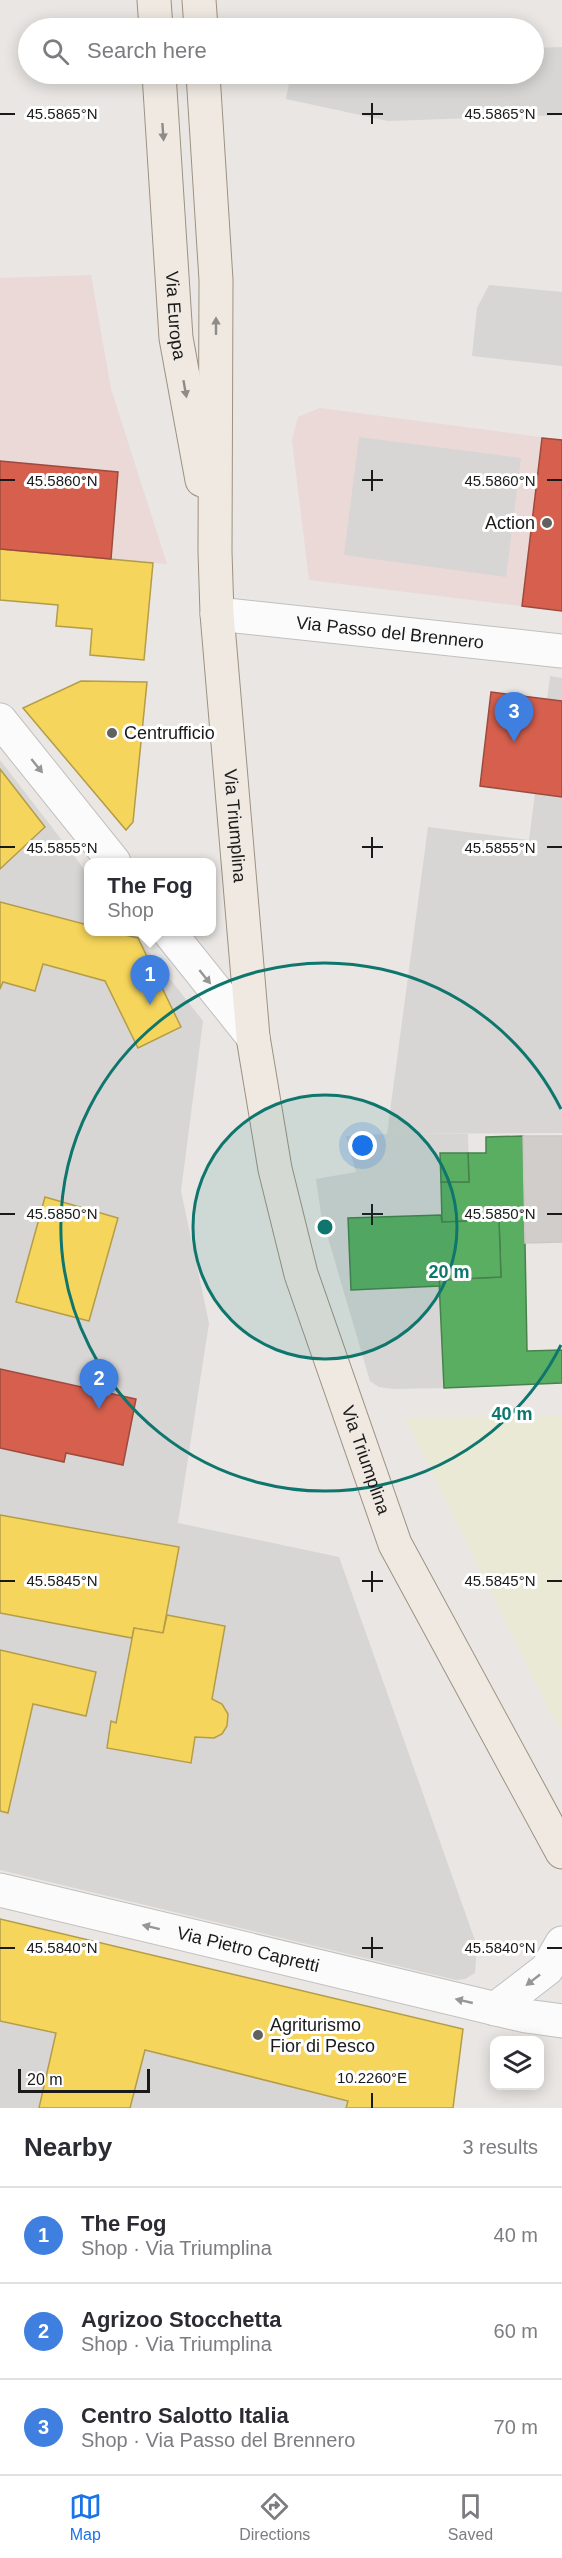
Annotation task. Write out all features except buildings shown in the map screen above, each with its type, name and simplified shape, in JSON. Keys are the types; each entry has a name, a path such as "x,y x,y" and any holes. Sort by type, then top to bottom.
{"main road":[{"path":"154,0 155,18"},
{"path":"199,0 200,18"},
{"name":"Via Europa","path":"160,84 176,338 215,552"},
{"name":"Via Europa","path":"204,84 216,280 215,552 217,614"},
{"name":"Via Triumplina","path":"217,614 253,1037 275,1170 301,1274 395,1544 562,1852"}],"street":[{"name":"Via Passo del Brennero","path":"217,614 562,651"},
{"path":"0,720 111,858"},
{"name":"Via Triumplina","path":"172,936 253,1037"},
{"name":"Via Pietro Capretti","path":"0,1890 495,2009 562,2021"},
{"path":"495,2009 547,1969 562,1943"}],"shaded area":[{"path":"562,47 562,115 388,121 286,99 289,84 544,84 544,48"},
{"path":"91,275 111,389 167,564 0,549 0,278"},
{"path":"489,285 562,292 562,366 472,356 477,308"},
{"path":"320,408 562,440 562,611 309,580 292,440 298,417"},
{"path":"359,437 521,458 506,577 344,555"},
{"path":"550,676 562,678 562,1133 387,1134 428,827 529,840"},
{"path":"0,760 84,869 84,936 136,936 203,1021 181,1191 209,1323 178,1523 339,1557 477,1946 475,1973 465,1979 456,1980 0,1870"},
{"path":"468,1134 469,1182 441,1182 440,1280 444,1388 393,1389 379,1387 370,1381 321,1214 316,1179 356,1172 346,1136"},
{"path":"0,1919 463,2029 453,2108 0,2108"}],"green space":[{"path":"562,1415 562,1732 405,1418"}],"place":[{"name":"Action","path":"547,523"},
{"name":"Centrufficio","path":"112,733"},
{"name":"Centro Salotto Italia","path":"514,742"},
{"name":"The Fog","path":"150,1005"},
{"name":"Agrizoo Stocchetta","path":"99,1409"},
{"name":"Agriturismo Fior di Pesco","path":"258,2035"}]}
